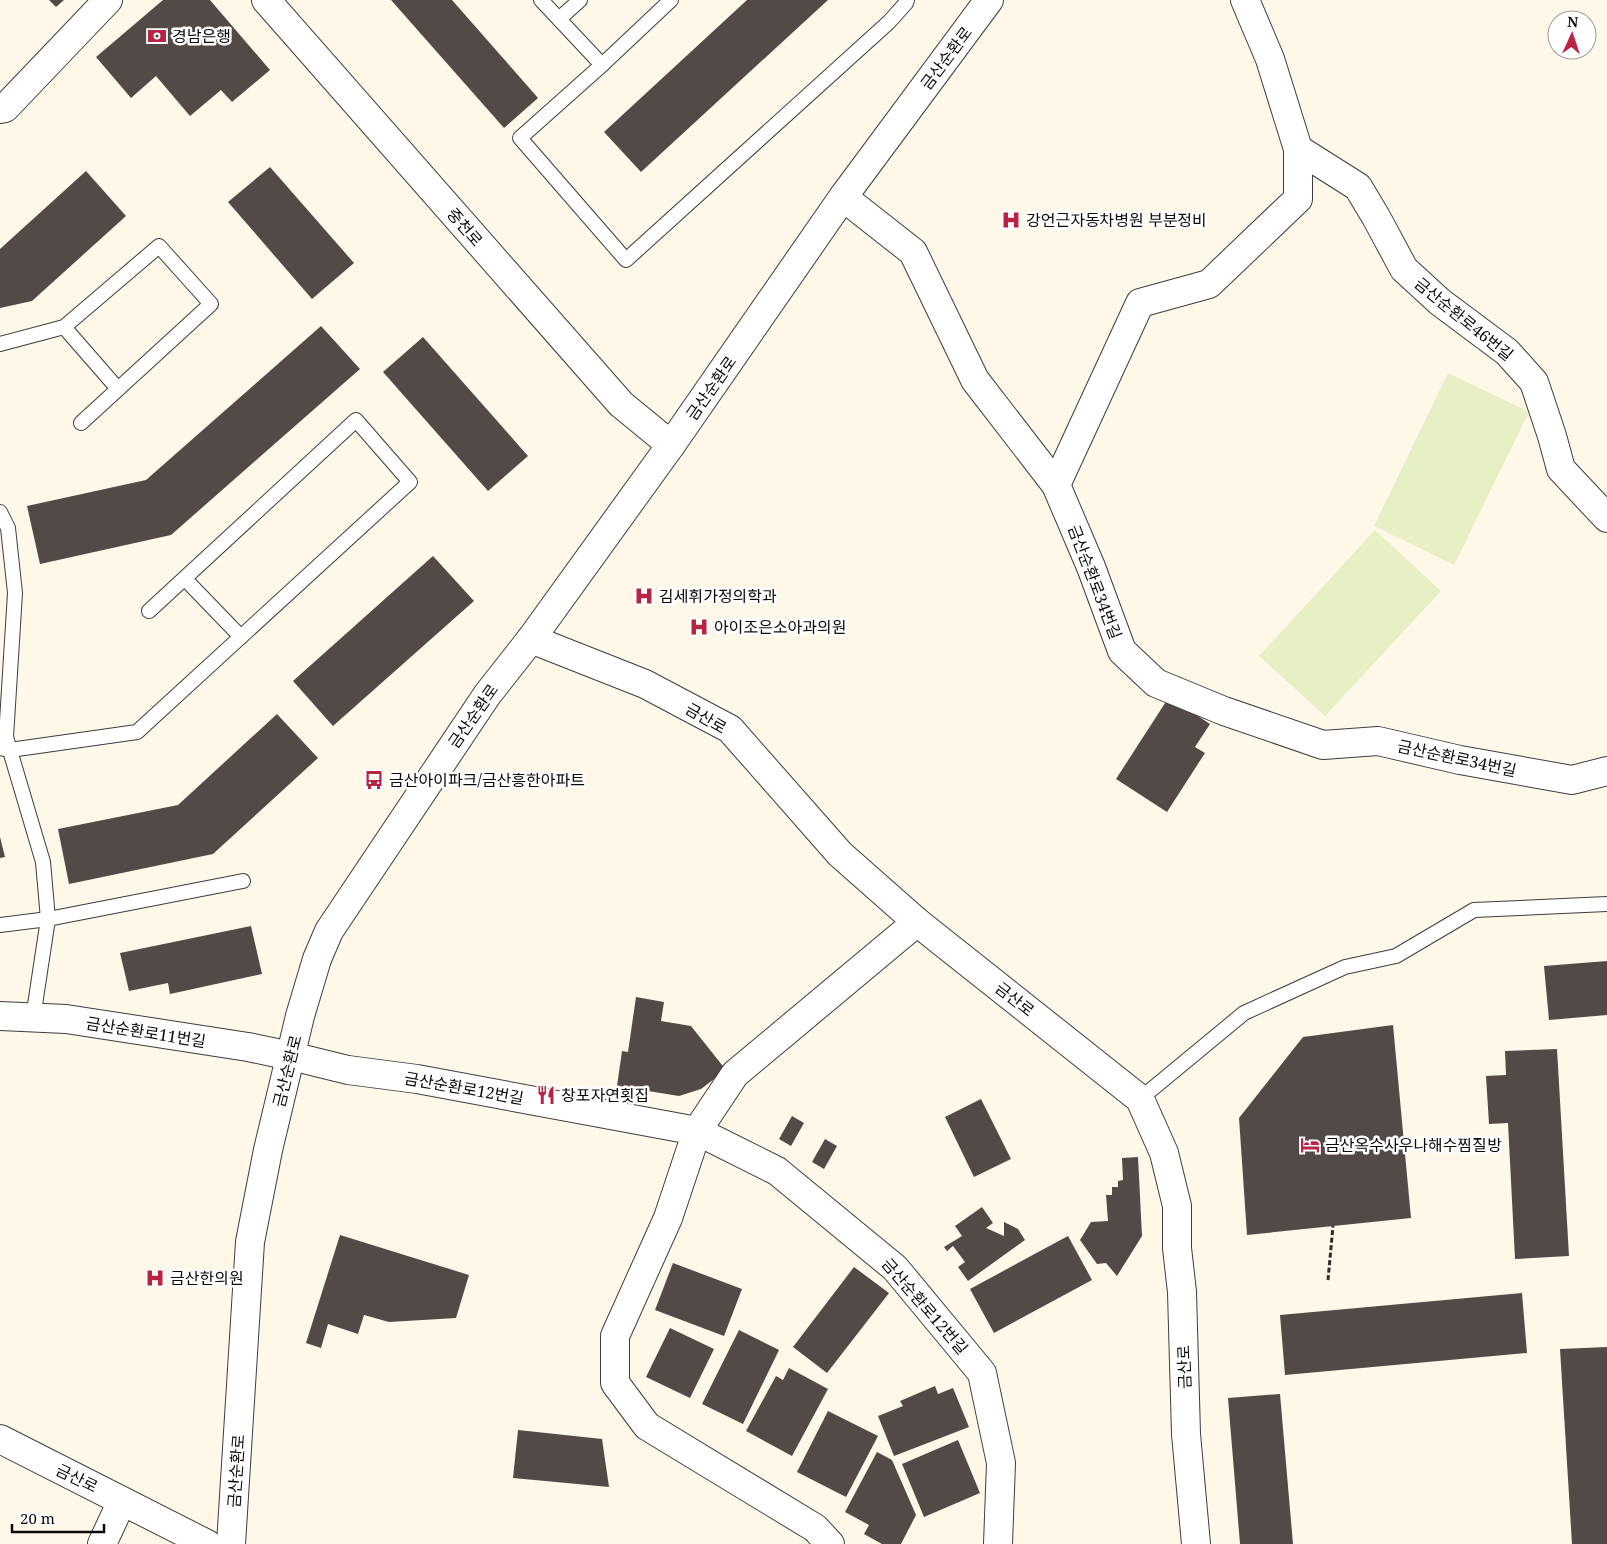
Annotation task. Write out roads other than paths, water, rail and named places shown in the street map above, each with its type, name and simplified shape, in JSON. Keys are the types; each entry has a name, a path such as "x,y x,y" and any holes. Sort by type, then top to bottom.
{"street":[{"path":"0,109 5,108 108,0"},
{"name":"중천로","path":"266,0 621,404 672,445"},
{"name":"금산순환로","path":"231,1544 250,1242 268,1150 300,1016 317,959 329,931 486,695 531,639 672,445 843,196 989,0"},
{"path":"1056,484 1140,303 1210,284 1298,199 1298,149 1270,59 1245,0"},
{"name":"금산순환로46번길","path":"1298,149 1358,187 1404,269 1440,302 1507,352 1534,382 1561,469 1607,518"},
{"name":"금산순환로34번길","path":"843,196 913,252 975,380 1056,484 1091,567 1122,651 1156,683 1224,711 1323,745 1378,741 1460,760 1572,780 1607,771"},
{"name":"금산로","path":"531,639 645,684 730,729 840,854 917,922 1140,1099 1164,1153 1177,1206 1177,1248 1182,1292 1186,1434 1196,1544"},
{"path":"830,1544 815,1528 648,1426 615,1382 615,1336 668,1218 697,1130 735,1074 917,922"},
{"name":"금산순환로11번길","path":"0,1016 66,1019 248,1047 291,1056"},
{"name":"금산순환로12번길","path":"291,1056 348,1070 417,1079 697,1130 777,1171 895,1268 982,1374 1001,1464 998,1544"},
{"name":"금산로","path":"0,1439 207,1544"},
{"path":"102,1544 122,1501"}],"lane":[{"path":"541,0 602,65"},
{"path":"559,18 580,0"},
{"path":"671,0 520,138 626,260 889,22 907,0"},
{"path":"0,344 64,326 159,246 211,304 81,423"},
{"path":"64,326 118,389"},
{"path":"5,749 137,732 410,482 356,420 149,612"},
{"path":"0,512 8,528 15,593 5,749 43,862 48,918 33,1018"},
{"path":"185,579 241,637"},
{"path":"0,925 48,918 243,881"},
{"path":"1140,1099 1244,1013 1345,967 1396,956 1474,910 1607,904"}],"place":[{"name":"경남은행","path":"157,36"},
{"name":"강언근자동차병원 부분정비","path":"1011,220"},
{"name":"김세휘가정의학과","path":"644,596"},
{"name":"아이조은소아과의원","path":"699,627"},
{"name":"금산아이파크/금산흥한아파트","path":"374,780"},
{"name":"창포자연횟집","path":"546,1095"},
{"name":"금산옥수사우나해수찜질방","path":"1310,1145"},
{"name":"금산한의원","path":"155,1278"}]}
